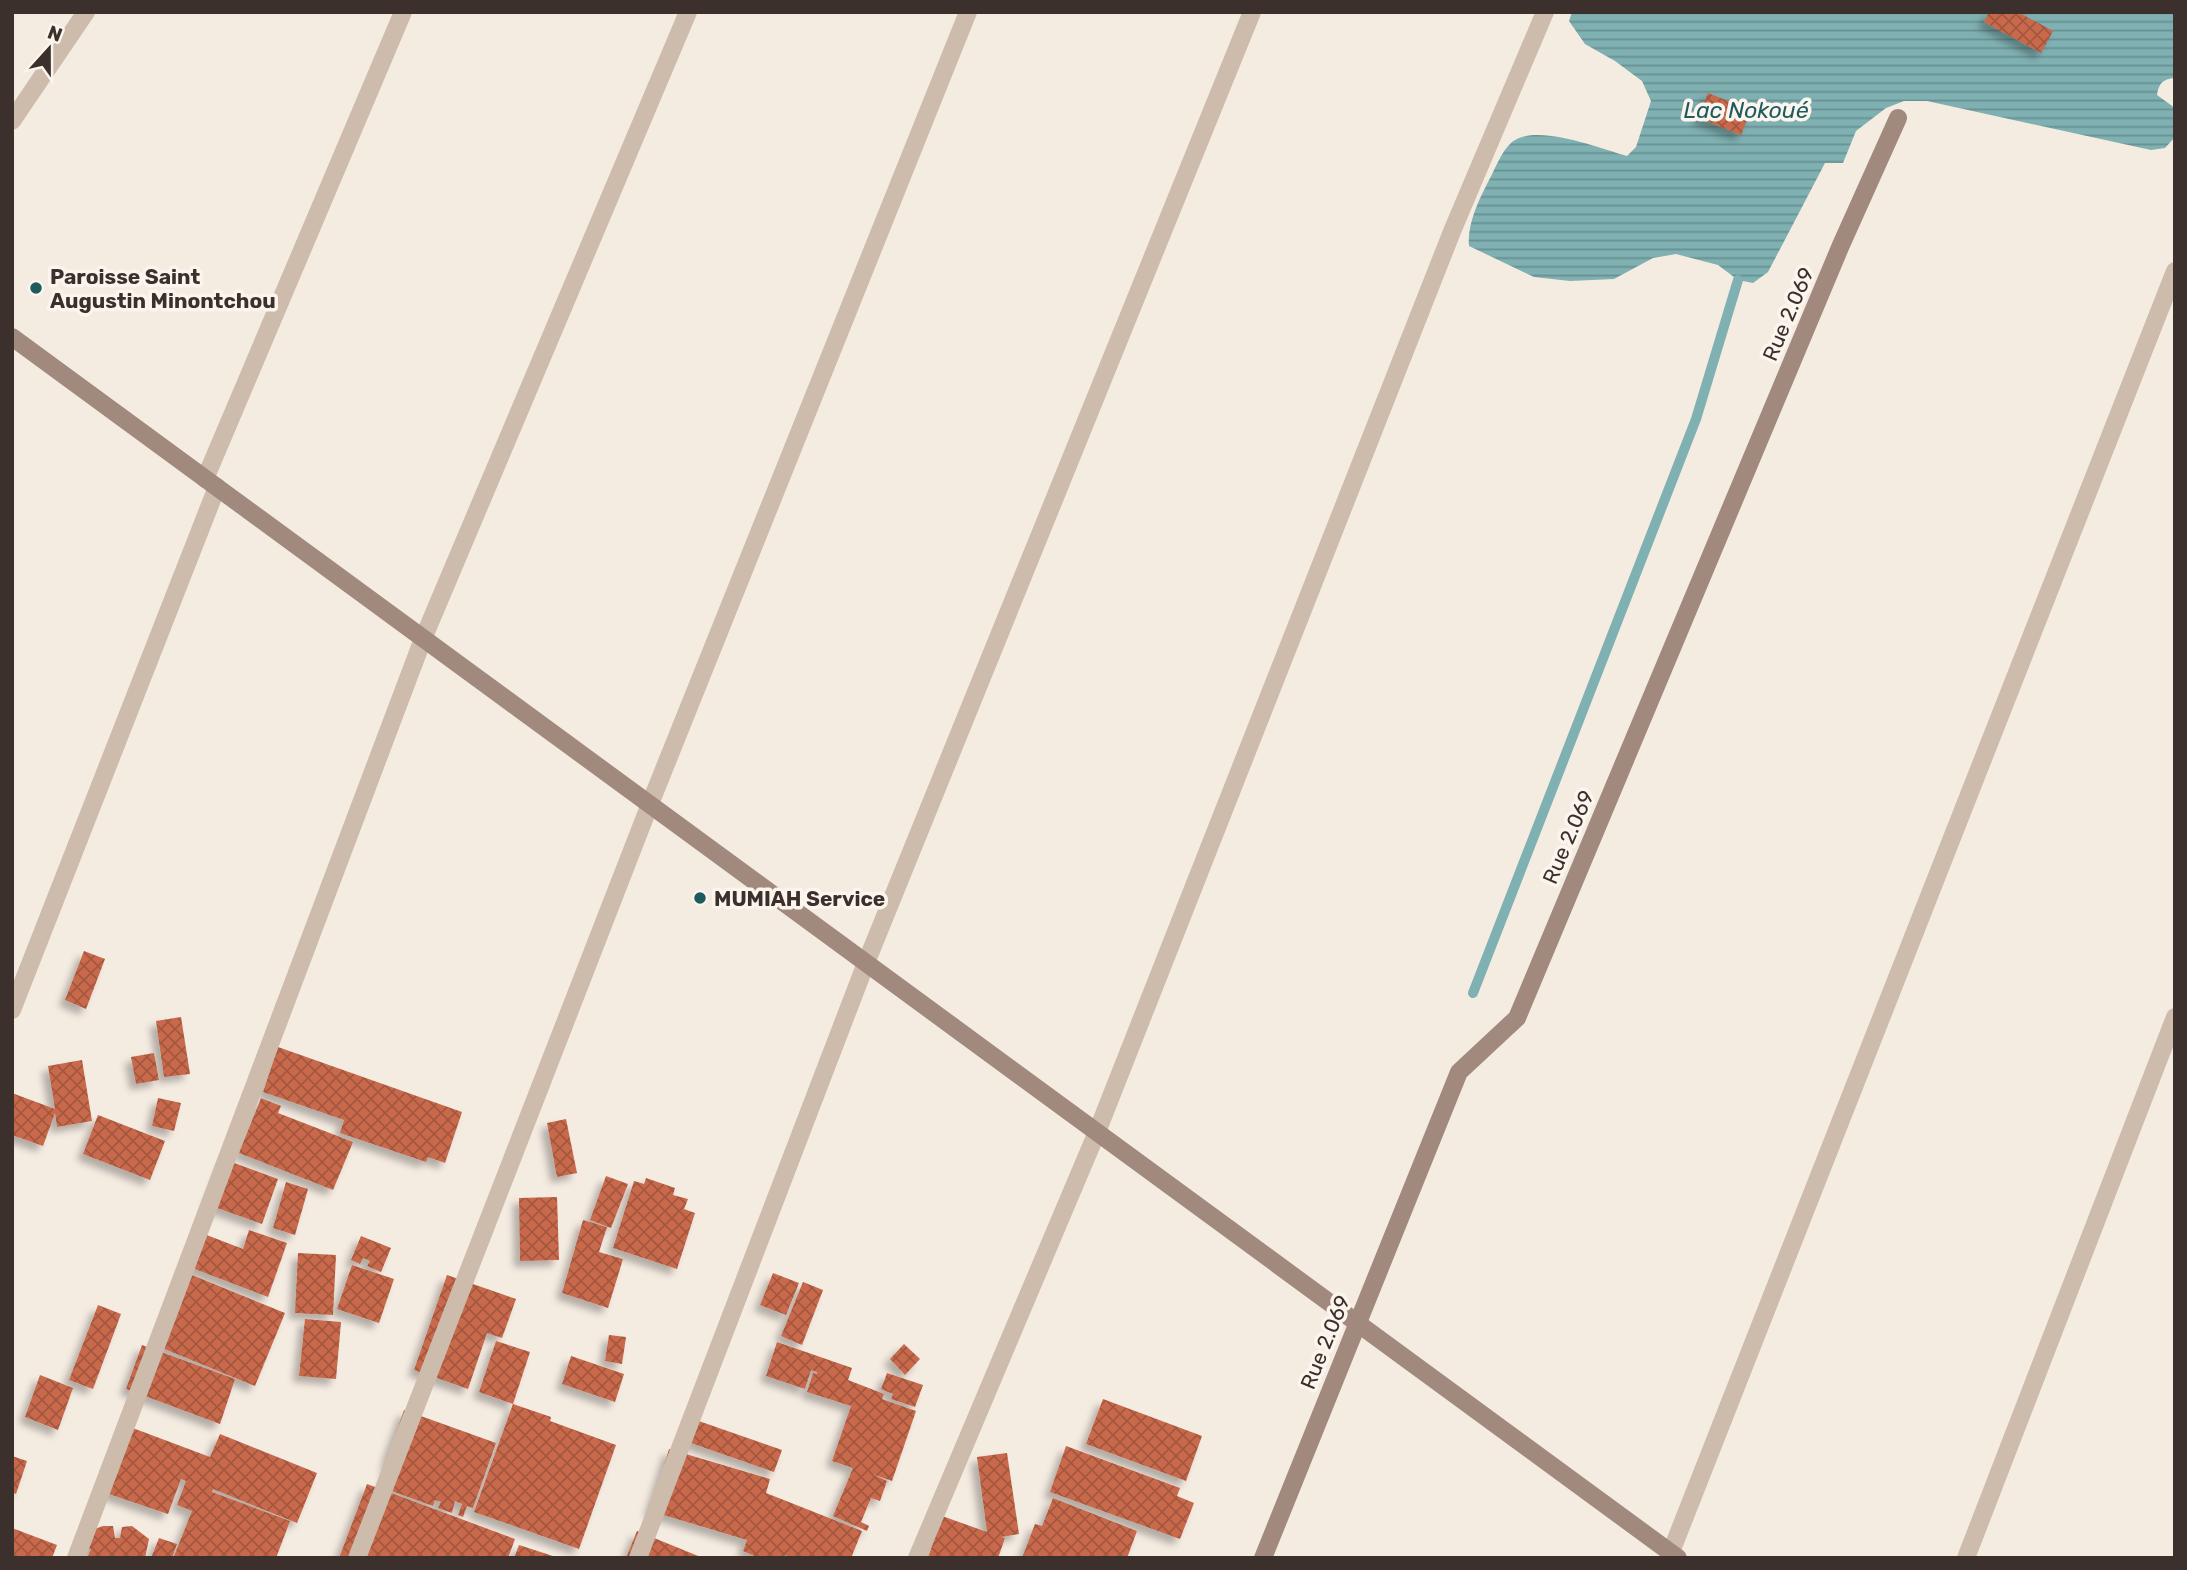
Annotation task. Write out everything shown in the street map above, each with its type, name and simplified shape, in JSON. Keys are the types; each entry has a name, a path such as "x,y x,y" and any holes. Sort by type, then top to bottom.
{"street":[{"path":"12,121 86,12"},
{"path":"12,1010 211,483 403,12"},
{"path":"76,1558 423,639 688,12"},
{"path":"357,1558 650,804 968,12"},
{"path":"638,1558 866,963 1252,12"},
{"path":"917,1558 1097,1132 1453,229 1545,12"},
{"name":"Rue 2.069","path":"1268,1556 1357,1322 1459,1072 1517,1018 1841,246 1898,118"},
{"path":"12,337 1675,1555 2175,271"},
{"path":"1966,1558 2175,1017"}],"water":[{"name":"Lac Nokoué","path":"1572,12 2175,12 2175,78 2162,83 2157,95 2175,108 2175,137 2165,148 2151,150 1927,101 1904,101 1886,108 1856,131 1843,163 1825,163 1768,272 1753,283 1738,280 1718,265 1676,254 1653,258 1614,279 1570,281 1534,277 1469,246 1474,214 1504,151 1512,142 1536,135 1568,139 1627,156 1636,147 1651,101 1642,81 1585,44 1569,21"}],"building":[{"path":"1989,12 2018,12 2053,31 2041,53 1984,22"},
{"path":"1708,93 1751,110 1741,135 1698,118"},
{"path":"84,951 105,959 86,1009 65,1000"},
{"path":"181,1017 190,1074 164,1077 156,1021"},
{"path":"278,1047 462,1112 445,1163 428,1157 426,1162 340,1133 344,1120 263,1092"},
{"path":"154,1053 159,1080 136,1084 131,1057"},
{"path":"82,1060 92,1121 57,1127 55,1113 43,1146 12,1135 12,1093 55,1109 48,1066"},
{"path":"158,1098 181,1103 174,1131 152,1126"},
{"path":"261,1098 281,1106 278,1113 353,1142 333,1190 239,1153"},
{"path":"98,1115 165,1141 150,1180 83,1154"},
{"path":"566,1119 577,1173 557,1177 547,1123"},
{"path":"226,1160 278,1179 262,1224 209,1205"},
{"path":"606,1176 628,1184 611,1228 590,1220"},
{"path":"646,1178 675,1188 673,1195 688,1199 684,1209 695,1213 677,1269 613,1248 634,1181 644,1184"},
{"path":"286,1182 308,1189 295,1235 273,1228"},
{"path":"557,1197 559,1260 520,1261 519,1198"},
{"path":"583,1220 607,1227 599,1252 623,1259 608,1308 562,1293"},
{"path":"249,1230 287,1243 268,1297 192,1268 204,1234 243,1249"},
{"path":"361,1236 391,1248 381,1272 367,1266 370,1261 363,1258 360,1264 351,1260"},
{"path":"298,1253 336,1255 333,1315 295,1313"},
{"path":"352,1265 394,1279 379,1323 337,1309"},
{"path":"187,1273 285,1313 255,1386 157,1346"},
{"path":"773,1273 799,1283 786,1315 760,1305"},
{"path":"447,1275 516,1299 502,1338 487,1333 468,1389 414,1370"},
{"path":"803,1282 823,1290 802,1345 781,1336"},
{"path":"98,1305 121,1314 93,1389 69,1380"},
{"path":"305,1319 341,1322 336,1379 299,1376"},
{"path":"609,1335 626,1337 622,1364 605,1361"},
{"path":"496,1341 530,1352 513,1404 479,1392"},
{"path":"777,1342 852,1368 848,1380 884,1394 882,1399 916,1411 892,1481 872,1474 887,1481 880,1501 871,1498 861,1522 869,1526 867,1531 833,1516 853,1468 832,1461 851,1406 807,1392 813,1373 817,1372 811,1370 805,1389 766,1376"},
{"path":"904,1344 920,1359 905,1375 890,1359"},
{"path":"142,1345 235,1379 220,1424 126,1389"},
{"path":"571,1356 624,1374 615,1402 562,1384"},
{"path":"887,1373 923,1385 915,1407 891,1399 893,1394 881,1389"},
{"path":"40,1375 73,1388 58,1430 25,1417"},
{"path":"1103,1399 1202,1436 1186,1481 1086,1444"},
{"path":"513,1404 551,1417 550,1421 616,1445 579,1549 474,1512"},
{"path":"404,1410 496,1443 473,1508 467,1506 463,1517 458,1515 462,1504 455,1501 452,1513 438,1508 441,1502 435,1500 433,1506 386,1489 388,1456"},
{"path":"693,1419 782,1450 774,1472 685,1441"},
{"path":"130,1427 210,1457 220,1434 317,1473 297,1523 213,1489 212,1492 290,1521 276,1558 174,1556 192,1511 177,1505 186,1481 181,1479 168,1514 106,1493"},
{"path":"1066,1446 1180,1488 1177,1496 1194,1503 1180,1539 1050,1492"},
{"path":"669,1449 770,1479 766,1493 862,1531 851,1558 792,1558 785,1555 784,1558 759,1558 743,1551 747,1540 650,1511"},
{"path":"1007,1453 1019,1534 1001,1537 1005,1538 998,1558 928,1558 942,1516 987,1532 977,1457"},
{"path":"12,1456 27,1461 16,1494 12,1492"},
{"path":"367,1484 515,1539 508,1558 339,1558"},
{"path":"1053,1498 1137,1531 1127,1558 1022,1558 1035,1524 1042,1526"},
{"path":"103,1526 113,1526 115,1538 120,1538 122,1527 132,1526 149,1539 145,1558 87,1558 91,1549 83,1547 87,1532"},
{"path":"12,1528 57,1545 52,1558 12,1558"},
{"path":"637,1531 703,1558 626,1558"},
{"path":"159,1538 177,1544 172,1558 151,1558"},
{"path":"519,1545 556,1557 556,1558 514,1558"}],"waterway":[{"path":"1473,993 1696,419 1738,280"}],"place":[{"name":"Paroisse Saint Augustin Minontchou","path":"36,288"},
{"name":"MUMIAH Service","path":"700,898"}]}
